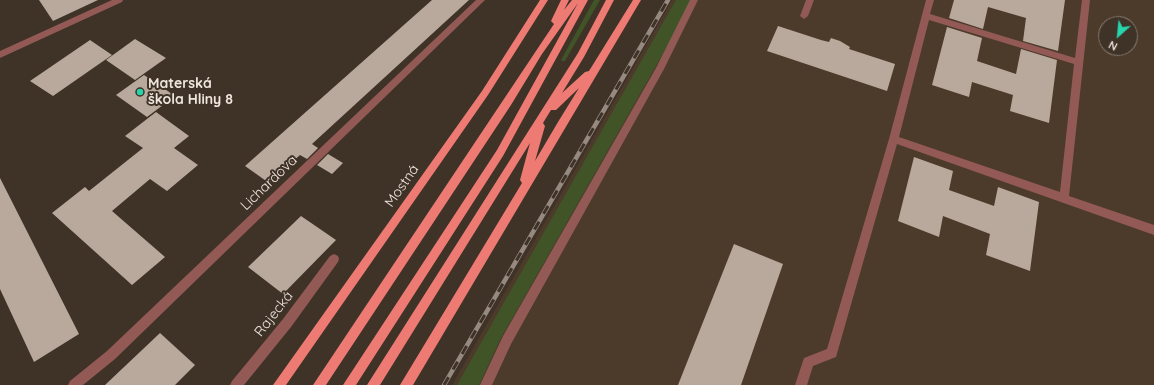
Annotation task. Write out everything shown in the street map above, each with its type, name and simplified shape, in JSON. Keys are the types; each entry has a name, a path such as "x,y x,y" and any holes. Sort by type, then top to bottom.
{"main road":[{"name":"Mostná","path":"279,385 485,93 532,22 544,0"},
{"path":"540,52 565,0"},
{"path":"319,385 576,0"},
{"path":"349,385 500,152 584,0"},
{"path":"373,385 543,117 581,55 610,0"},
{"path":"406,385 637,0"},
{"path":"521,195 543,117 598,64"}],"street":[{"path":"0,55 119,0"},
{"name":"Lichardova","path":"74,385 111,355 481,0"},
{"path":"486,385 507,340 660,69 694,0"},
{"path":"804,16 810,0"},
{"path":"801,385 808,362 832,353 894,139 930,0"},
{"path":"1064,198 1086,0"},
{"path":"926,16 1079,62"},
{"path":"894,139 1154,230"},
{"name":"Rajecká","path":"236,385 287,323 334,259"}],"shaded area":[{"path":"672,0 1154,0 1154,385 452,385"}],"green space":[{"path":"594,0 600,0 565,61 562,61 561,60"},
{"path":"676,0 691,0 673,36 501,338 479,385 457,385"}],"building":[{"path":"39,0 98,0 53,21"},
{"path":"432,0 469,0 312,144 318,148 307,159 300,155 269,183 245,166"},
{"path":"954,0 1065,0 1058,51 1023,41 1026,18 988,7 983,29 949,18"},
{"path":"778,26 829,42 831,38 850,47 849,49 895,64 887,91 767,51"},
{"path":"947,27 982,38 977,61 1016,74 1021,49 1057,60 1049,123 1010,111 1013,95 972,82 969,97 932,85"},
{"path":"135,39 166,58 135,80 106,60"},
{"path":"90,40 112,55 53,96 30,81"},
{"path":"144,75 175,96 147,117 116,95"},
{"path":"156,112 189,136 174,148 198,165 167,191 150,179 112,211 165,257 132,285 52,213 85,187 89,191 143,148 125,136"},
{"path":"328,154 343,163 332,174 317,165"},
{"path":"914,157 953,171 949,190 994,206 998,187 1039,202 1030,271 986,255 990,234 943,216 939,237 898,221"},
{"path":"0,178 79,334 34,362 0,289"},
{"path":"301,216 336,240 283,294 248,267"},
{"path":"734,244 783,264 741,385 678,385"},
{"path":"160,333 195,365 175,385 105,385"}],"railway":[{"path":"444,385 668,0"}],"place":[{"name":"Materská škola Hliny 8","path":"140,92"}]}
